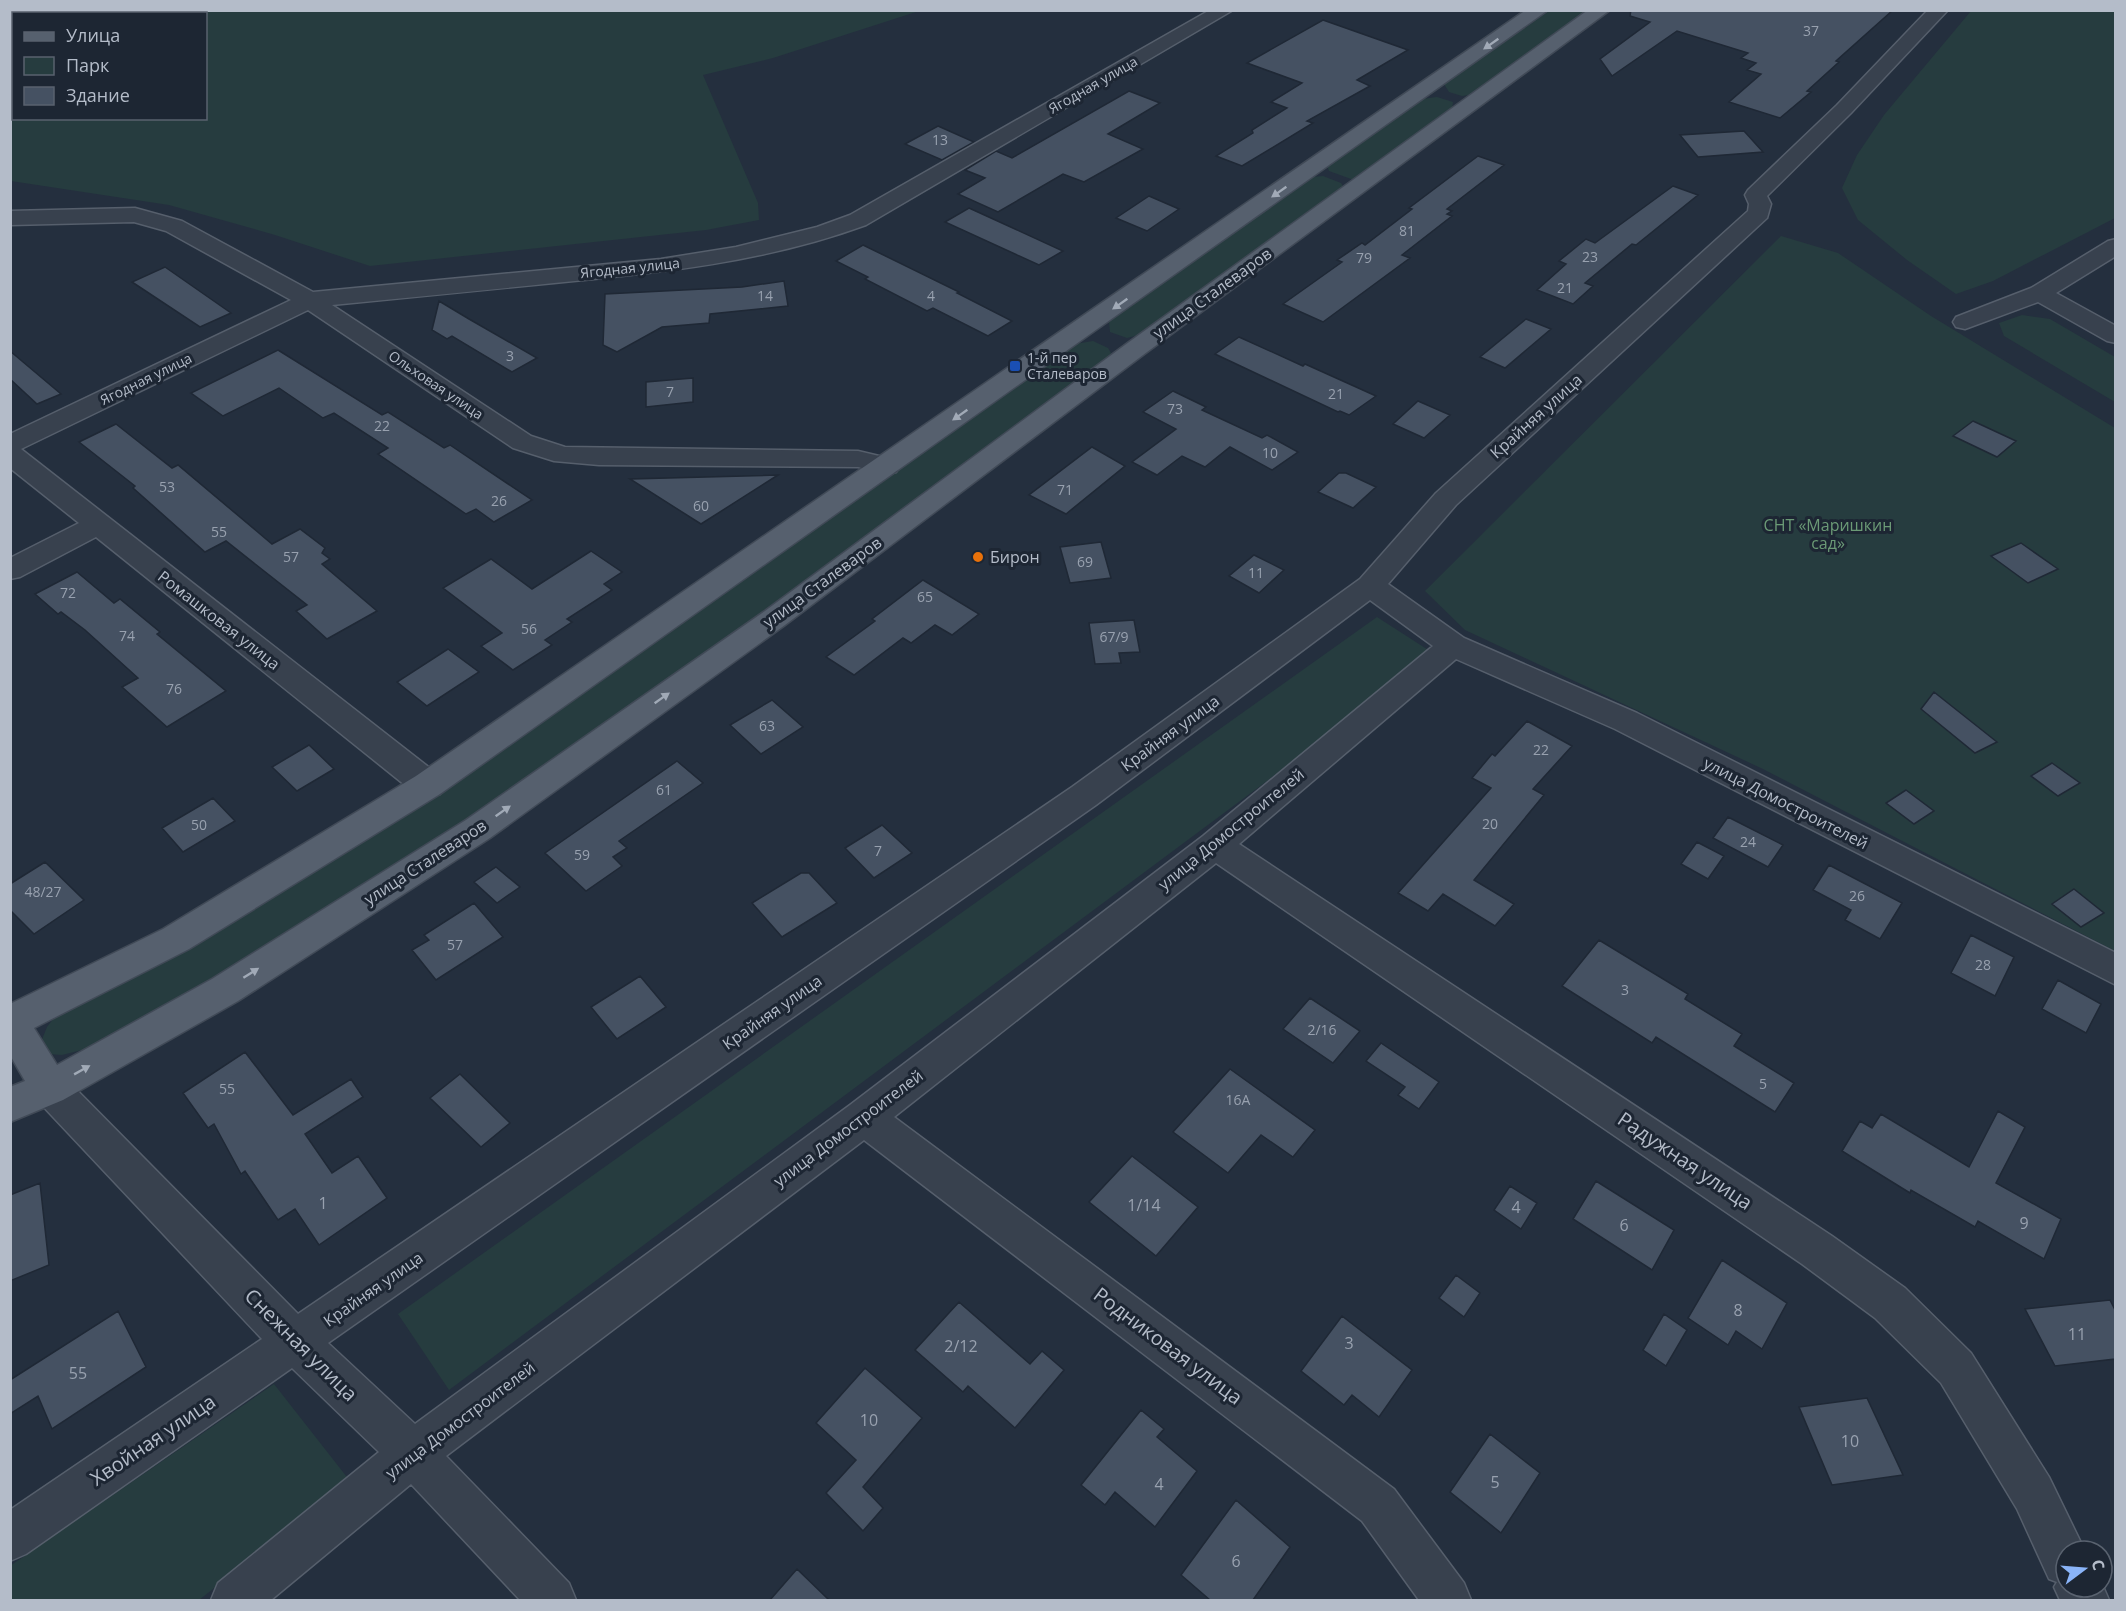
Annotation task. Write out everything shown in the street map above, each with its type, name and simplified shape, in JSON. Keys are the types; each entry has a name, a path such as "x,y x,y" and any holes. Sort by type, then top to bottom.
{"main road":[{"name":"улица Сталеваров","path":"10,1105 50,1088 225,990 478,829 775,618 1134,350 1335,178 1539,10"},
{"name":"улица Сталеваров","path":"11,1022 176,939 428,785 1085,329 1335,178 1601,10"},
{"path":"1085,329 1134,350"},
{"path":"11,1022 50,1088"}],"street":[{"name":"Ягодная улица","path":"10,444 309,300 661,266 736,254 825,232 858,220 1224,10"},
{"name":"Крайняя улица","path":"296,1343 1084,796 1370,586 1446,499 1759,213 1760,204 1756,195 1844,110 1940,10"},
{"name":"Ольховая улица","path":"10,218 135,215 174,226 309,300 522,442 564,455 858,459 887,466"},
{"path":"1965,322 2039,293 2115,246"},
{"path":"2039,293 2115,336"},
{"name":"Ромашковая улица","path":"10,454 428,785"},
{"path":"10,570 98,524"},
{"name":"улица Домостроителей","path":"1370,586 1453,645 1626,721 2115,969"},
{"name":"улица Домостроителей","path":"235,1600 413,1453 864,1117 1215,845 1453,645"},
{"name":"Радужная улица","path":"1215,845 1817,1250 1890,1303 1956,1368 2033,1493 2055,1539"},
{"name":"Снежная улица","path":"50,1088 296,1343 413,1453 552,1600"},
{"name":"Родниковая улица","path":"864,1117 1378,1504 1447,1600"},
{"name":"Хвойная улица","path":"10,1538 296,1343"}],"green space":[{"path":"10,11 48,11 12,12 12,120 207,120 207,12 186,12 191,11 919,11 773,58 703,75 758,203 759,220 706,230 370,266 275,235 169,205 11,181"},
{"path":"1549,11 1592,11 1475,94 1462,96 1449,92 1444,84"},
{"path":"1971,11 2115,11 2115,218 1993,281 1956,294 1907,260 1858,220 1842,188 1857,155 1884,115"},
{"path":"1437,97 1453,102 1452,110 1357,179 1329,171 1327,166 1422,99"},
{"path":"1323,176 1341,183 1344,188 1142,334 1127,338 1110,332 1109,321 1312,177"},
{"name":"СНТ «Маришкин сад»","path":"1781,236 1838,253 1931,316 2115,428 2115,951 1763,769 1465,630 1425,591"},
{"path":"2022,315 2050,319 2115,357 2115,402 2004,336 1999,323"},
{"path":"1093,341 1108,348 1111,353 1108,359 594,736 457,831 188,995 86,1049 62,1055 48,1054 41,1042 47,1027 57,1014 432,799 1075,344"},
{"path":"1377,617 1436,655 449,1390 398,1314"},
{"path":"274,1384 350,1481 199,1600 11,1600 10,1566"}],"building":[{"path":"1631,10 1893,10 1836,61 1839,62 1807,91 1811,92 1780,118 1729,102 1761,74 1747,70 1756,63 1741,58 1748,53 1677,31 1612,76 1600,59 1650,22 1630,16"},
{"path":"1323,20 1408,50 1357,80 1370,86 1307,121 1313,123 1242,166 1216,156 1287,108 1271,102 1302,83 1247,63"},
{"path":"1129,91 1160,103 1108,134 1143,149 1084,182 1063,174 998,212 958,194 985,178 965,170 996,151 1012,158"},
{"path":"938,126 974,142 942,160 905,144"},
{"path":"1744,131 1763,152 1698,157 1680,135"},
{"path":"1478,156 1504,165 1447,209 1452,211 1447,214 1452,216 1402,255 1410,258 1323,322 1283,304 1342,262 1337,260 1362,243 1365,245 1412,209 1409,208"},
{"path":"1673,186 1698,195 1636,245 1632,244 1585,283 1593,286 1573,304 1537,290 1566,264 1559,261 1586,239 1595,243"},
{"path":"1149,196 1179,209 1147,231 1116,218"},
{"path":"969,208 1063,251 1039,265 945,222"},
{"path":"863,245 1012,321 988,336 933,308 927,311 865,279 868,277 836,261"},
{"path":"165,267 231,313 200,327 132,282"},
{"path":"784,281 788,306 710,314 709,323 662,327 617,352 603,345 605,294 742,287"},
{"path":"439,301 537,358 512,372 452,336 447,339 432,330"},
{"path":"1526,319 1551,329 1505,368 1480,357"},
{"path":"1239,337 1376,396 1349,415 1338,412 1215,354"},
{"path":"278,350 382,415 388,412 444,448 450,445 532,500 494,522 476,509 466,514 378,454 388,448 334,413 323,418 279,388 223,416 191,393"},
{"path":"10,351 61,394 37,404 10,379"},
{"path":"693,378 693,402 646,407 646,382"},
{"path":"1173,391 1206,407 1202,410 1262,438 1267,435 1298,452 1272,470 1230,447 1205,467 1182,456 1157,475 1132,462 1176,429 1143,412"},
{"path":"1418,401 1450,415 1424,438 1393,424"},
{"path":"1973,421 2016,441 1997,457 1953,436"},
{"path":"116,424 172,468 178,465 272,544 300,529 325,548 322,553 330,559 322,564 377,611 327,639 296,611 307,605 226,541 205,552 133,488 135,486 79,442"},
{"path":"1092,447 1125,466 1066,514 1029,495"},
{"path":"1339,473 1346,473 1376,487 1353,508 1318,492"},
{"path":"778,475 701,524 630,479"},
{"path":"1101,542 1111,578 1070,583 1060,547"},
{"path":"2021,543 2058,569 2028,583 1991,556"},
{"path":"591,551 622,572 604,584 612,590 567,619 572,622 545,640 552,645 513,670 481,646 502,633 443,588 491,559 532,589"},
{"path":"1254,555 1284,570 1259,593 1229,576"},
{"path":"77,572 114,603 120,599 160,632 157,634 226,691 167,727 122,687 138,678 85,630 61,612 58,614 35,594"},
{"path":"923,580 979,614 952,635 935,625 911,643 903,638 854,675 826,657 875,621 872,619"},
{"path":"1134,620 1140,652 1119,653 1121,663 1095,664 1089,623"},
{"path":"448,649 479,672 427,706 397,682"},
{"path":"1934,692 1997,742 1975,753 1921,709"},
{"path":"772,700 803,727 761,754 730,725"},
{"path":"1527,721 1572,746 1533,789 1544,795 1474,880 1514,904 1495,926 1443,894 1428,911 1398,893 1491,788 1472,778 1492,754 1495,756"},
{"path":"309,745 334,769 297,791 272,767"},
{"path":"677,761 703,783 619,841 627,848 613,857 622,866 586,891 545,853"},
{"path":"2052,763 2080,783 2058,796 2031,776"},
{"path":"1906,790 1934,811 1914,824 1886,803"},
{"path":"213,798 235,821 183,852 162,828"},
{"path":"1728,817 1783,845 1768,867 1713,838"},
{"path":"882,825 912,853 874,878 845,848"},
{"path":"1697,842 1724,856 1708,879 1681,864"},
{"path":"45,862 84,900 34,934 10,910 10,884"},
{"path":"1829,865 1902,903 1880,939 1845,920 1851,910 1813,890"},
{"path":"496,867 520,887 497,903 474,882"},
{"path":"801,873 809,873 837,903 782,937 752,903"},
{"path":"2074,889 2104,913 2081,927 2052,904"},
{"path":"474,903 503,937 436,980 412,950 429,940 424,935"},
{"path":"1971,935 2014,957 1995,996 1951,973"},
{"path":"1599,940 1688,994 1685,999 1742,1034 1734,1046 1794,1083 1775,1112 1656,1037 1652,1043 1562,986"},
{"path":"640,976 666,1007 617,1039 591,1007"},
{"path":"2058,980 2101,1004 2086,1033 2042,1009"},
{"path":"1310,998 1360,1031 1333,1063 1283,1029"},
{"path":"1381,1043 1439,1082 1419,1109 1398,1095 1405,1087 1366,1061"},
{"path":"245,1052 293,1115 351,1079 363,1097 305,1134 332,1173 358,1156 387,1198 319,1245 295,1209 278,1220 245,1171 241,1174 214,1124 208,1128 183,1093"},
{"path":"1230,1069 1315,1130 1293,1157 1261,1135 1228,1173 1173,1132"},
{"path":"460,1074 510,1123 481,1147 430,1098"},
{"path":"1998,1111 2025,1127 1996,1183 2061,1219 2044,1259 1978,1221 1975,1227 1911,1190 1910,1193 1842,1151 1860,1121 1872,1128 1881,1114 1969,1167"},
{"path":"1132,1156 1198,1207 1156,1256 1089,1202"},
{"path":"1596,1181 1674,1230 1652,1270 1573,1219"},
{"path":"40,1183 49,1265 10,1281 10,1195"},
{"path":"1510,1186 1537,1203 1521,1229 1494,1210"},
{"path":"1722,1260 1787,1303 1762,1349 1736,1331 1728,1345 1688,1318"},
{"path":"1456,1275 1480,1293 1464,1317 1439,1298"},
{"path":"2110,1300 2115,1310 2115,1359 2055,1366 2025,1309"},
{"path":"959,1302 1030,1364 1042,1351 1064,1370 1015,1428 968,1386 963,1392 915,1350"},
{"path":"118,1311 146,1367 52,1429 38,1396 10,1414 10,1380"},
{"path":"1664,1314 1687,1330 1666,1366 1643,1350"},
{"path":"1342,1316 1412,1370 1379,1417 1352,1395 1344,1405 1301,1371"},
{"path":"865,1368 922,1418 863,1487 883,1508 863,1531 826,1493 856,1460 816,1423"},
{"path":"1867,1398 1903,1475 1832,1485 1799,1407"},
{"path":"1141,1410 1164,1429 1157,1437 1197,1471 1155,1527 1115,1492 1105,1505 1081,1485"},
{"path":"1490,1434 1540,1473 1501,1533 1450,1492"},
{"path":"1236,1500 1290,1547 1253,1600 1210,1600 1181,1575"},
{"path":"797,1569 829,1600 770,1600"}],"place":[{"name":"1-й пер Сталеваров","path":"1015,366"},
{"name":"Бирон","path":"978,557"}]}
